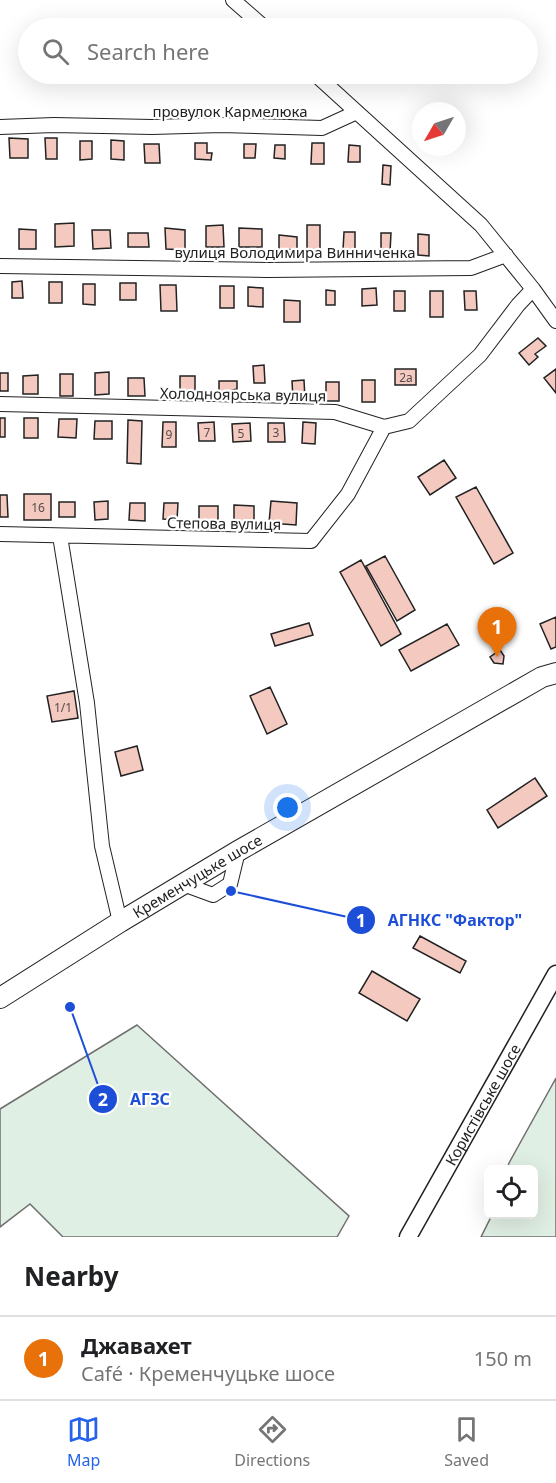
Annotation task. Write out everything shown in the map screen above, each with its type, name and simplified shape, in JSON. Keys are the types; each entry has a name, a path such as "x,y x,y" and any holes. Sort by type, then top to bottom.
{"highway":[{"name":"Кременчуцьке шосе","path":"0,998 238,851 542,677 556,673"}],"main road":[{"name":"Користівське шосе","path":"408,1237 556,974"}],"street":[{"path":"233,0 253,18"},
{"path":"326,84 481,225 556,321"},
{"name":"провулок Кармелюка","path":"0,127 221,125 322,128 357,112"},
{"name":"вулиця Володимира Винниченка","path":"0,266 267,270 471,268 506,255"},
{"path":"384,427 409,421 417,414 480,355 533,289"},
{"name":"Холодноярська вулиця","path":"0,404 335,412 384,427"},
{"name":"Степова вулиця","path":"0,534 311,541 348,494 384,427"},
{"path":"60,536 87,703 102,846 120,922"}],"green space":[{"path":"137,1025 349,1216 337,1237 63,1237 30,1204 0,1227 0,1109"},
{"path":"556,1078 556,1237 481,1237 490,1219 538,1219 538,1165 508,1165"}],"building":[{"path":"9,138 28,139 28,158 10,158"},
{"path":"45,138 57,138 57,159 46,159"},
{"path":"111,140 124,141 124,160 111,159"},
{"path":"80,141 92,141 92,159 80,160"},
{"path":"195,143 207,143 207,153 212,153 211,160 195,159"},
{"path":"312,143 324,143 324,164 311,164"},
{"path":"144,144 159,144 160,163 145,163"},
{"path":"244,144 256,144 255,158 244,158"},
{"path":"275,145 285,145 285,159 274,158"},
{"path":"349,145 360,146 360,162 348,162"},
{"path":"383,165 391,166 390,185 382,184"},
{"path":"74,223 74,246 55,247 55,224"},
{"path":"223,225 224,247 206,247 206,226"},
{"path":"307,225 320,225 320,252 307,251"},
{"path":"165,228 185,230 185,250 166,249"},
{"path":"239,228 262,229 262,247 239,247"},
{"path":"19,229 36,230 36,249 19,249"},
{"path":"92,230 110,230 111,248 93,249"},
{"path":"344,232 355,232 355,251 343,250"},
{"path":"128,233 148,233 149,247 128,247"},
{"path":"381,233 391,233 390,252 381,252"},
{"path":"418,234 429,235 429,256 418,255"},
{"path":"279,235 297,237 297,250 279,249"},
{"path":"22,281 23,298 12,298 12,282"},
{"path":"49,282 62,282 62,303 49,303"},
{"path":"120,283 136,283 136,300 120,300"},
{"path":"83,284 95,284 95,305 83,304"},
{"path":"160,285 176,285 177,311 161,311"},
{"path":"220,286 234,286 234,308 220,308"},
{"path":"248,287 263,288 263,307 248,306"},
{"path":"376,288 377,305 362,306 362,289"},
{"path":"326,290 335,291 335,305 326,305"},
{"path":"394,291 405,291 405,311 394,311"},
{"path":"430,291 443,291 443,317 430,317"},
{"path":"464,291 476,291 477,310 465,310"},
{"path":"284,300 300,301 300,322 284,322"},
{"path":"538,338 546,346 535,354 538,357 529,365 519,353"},
{"path":"264,365 265,383 254,383 253,366"},
{"path":"395,369 416,369 416,385 395,385"},
{"path":"556,369 556,393 544,378"},
{"path":"109,372 109,394 95,395 95,373"},
{"path":"0,373 8,373 8,391 0,391"},
{"path":"60,374 73,374 73,396 60,396"},
{"path":"38,375 38,394 23,394 23,376"},
{"path":"180,376 195,376 195,397 180,397"},
{"path":"128,378 144,378 145,396 128,396"},
{"path":"304,380 305,399 293,400 292,381"},
{"path":"362,380 375,380 375,402 362,402"},
{"path":"219,381 237,381 237,389 232,390 232,398 219,399"},
{"path":"326,382 339,382 339,401 326,401"},
{"path":"0,418 5,418 5,437 0,437"},
{"path":"24,418 38,418 38,438 24,438"},
{"path":"59,419 77,419 76,438 58,437"},
{"path":"128,420 142,421 141,464 127,463"},
{"path":"95,421 112,421 112,439 94,439"},
{"path":"163,422 176,422 176,447 162,447"},
{"path":"214,422 215,441 199,441 198,423"},
{"path":"303,422 316,423 315,444 302,443"},
{"path":"250,423 251,441 233,442 232,424"},
{"path":"268,423 284,423 285,442 268,442"},
{"path":"444,460 456,478 430,495 418,477"},
{"path":"476,487 513,553 494,564 456,497"},
{"path":"24,494 51,494 51,520 24,520"},
{"path":"0,495 7,495 8,517 0,517"},
{"path":"108,501 108,519 95,520 94,502"},
{"path":"271,501 297,503 296,525 269,523"},
{"path":"59,502 75,502 75,517 59,517"},
{"path":"130,503 145,503 145,521 129,520"},
{"path":"164,503 178,503 177,520 163,519"},
{"path":"234,505 254,506 254,525 234,524"},
{"path":"199,506 218,506 218,524 199,524"},
{"path":"385,556 415,610 397,621 366,566"},
{"path":"361,560 401,634 381,646 340,572"},
{"path":"556,617 556,647 551,649 540,624"},
{"path":"309,623 313,635 275,646 271,634"},
{"path":"447,624 459,645 411,671 399,650"},
{"path":"500,650 504,656 503,664 494,663 490,657"},
{"path":"270,687 287,724 267,734 250,696"},
{"path":"74,691 78,718 52,722 47,696"},
{"path":"137,746 143,770 121,776 115,752"},
{"path":"535,778 547,796 498,828 487,810"},
{"path":"420,936 466,961 460,973 413,948"},
{"path":"372,971 420,999 407,1021 359,993"}],"place":[{"name":"Джавахет","path":"497,657"},
{"name":"АГНКС \"Фактор\"","path":"231,891"},
{"name":"АГЗС","path":"70,1007"}]}
